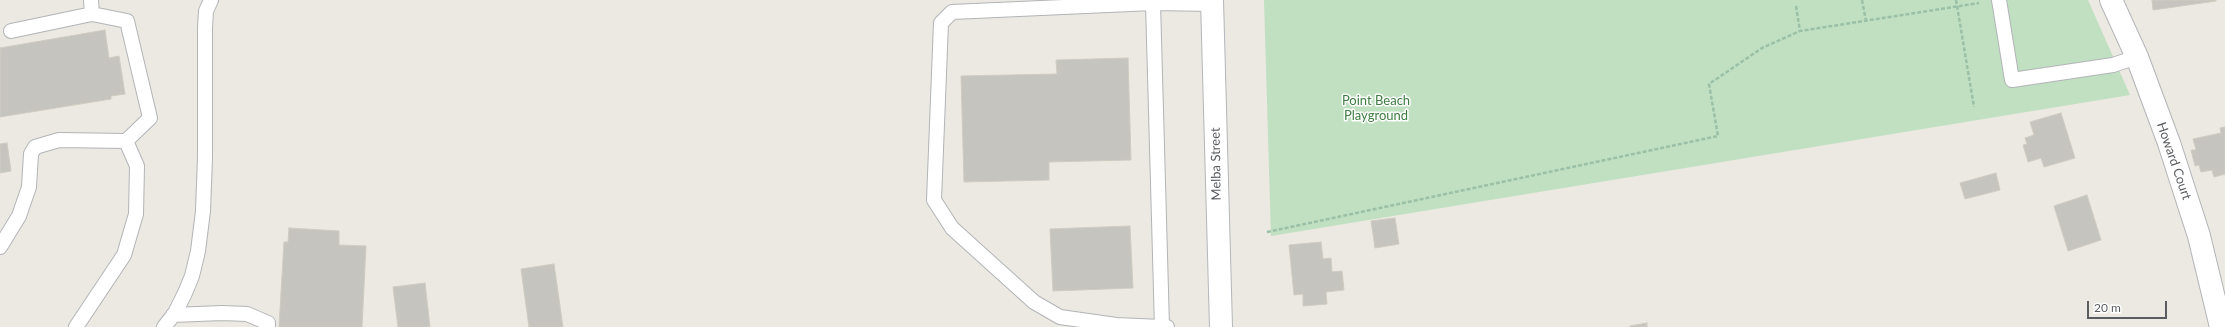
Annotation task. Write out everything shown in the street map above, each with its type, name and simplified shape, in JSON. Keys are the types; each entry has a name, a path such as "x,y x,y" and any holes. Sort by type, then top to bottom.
{"street":[{"name":"Howard Court","path":"2110,0 2137,57 2199,236 2221,327"},
{"name":"Melba Street","path":"1212,2 1221,327"}],"lane":[{"path":"164,327 173,315 192,276 203,211 205,157 205,28 206,11 211,0"},
{"path":"1999,0 2012,80 2113,65 2137,57"},
{"path":"1167,327 1116,325 1060,317 1034,302 952,228 934,200 941,23 952,12 1075,3 1212,2"},
{"path":"1154,3 1162,327"},
{"path":"0,247 19,216 24,202 29,187 31,154 35,147 59,140 126,141 150,118 127,21 92,7 10,31"},
{"path":"76,327 124,255 136,214 137,166 126,141"},
{"path":"173,315 222,312 247,314 268,323 268,327"}],"path":[{"path":"1862,0 1866,21"},
{"path":"1956,0 1974,107"},
{"path":"1267,232 1718,136 1709,84 1762,48 1800,31 1984,2"},
{"path":"1796,6 1800,31"}],"green space":[{"name":"Point Beach Playground","path":"1264,0 2088,0 2130,95 1271,236"}],"building":[{"path":"2152,0 2216,0 2216,1 2153,10"},
{"path":"105,30 109,58 119,56 125,94 111,96 111,99 0,117 0,48"},
{"path":"1128,58 1131,160 1049,162 1049,180 964,182 961,76 1057,74 1056,60"},
{"path":"2061,113 2075,158 2044,167 2041,158 2028,162 2023,145 2027,144 2025,138 2034,135 2030,122"},
{"path":"2225,127 2225,174 2214,177 2212,170 2201,172 2199,165 2195,166 2191,150 2196,150 2193,139 2221,133 2220,128"},
{"path":"7,143 11,171 0,173 0,144"},
{"path":"1996,173 2000,190 1965,199 1960,183"},
{"path":"2087,195 2101,240 2068,251 2054,206"},
{"path":"1395,218 1399,244 1375,248 1371,221"},
{"path":"1130,226 1133,288 1053,291 1050,229"},
{"path":"289,228 339,231 339,245 366,246 362,327 279,327 284,242 288,242"},
{"path":"1321,242 1323,259 1331,258 1332,272 1342,271 1344,290 1326,292 1327,304 1303,306 1303,294 1294,295 1289,245"},
{"path":"554,264 563,327 529,327 521,269"},
{"path":"425,283 430,327 398,327 393,287"},
{"path":"1647,323 1647,327 1630,327 1630,326"}]}
